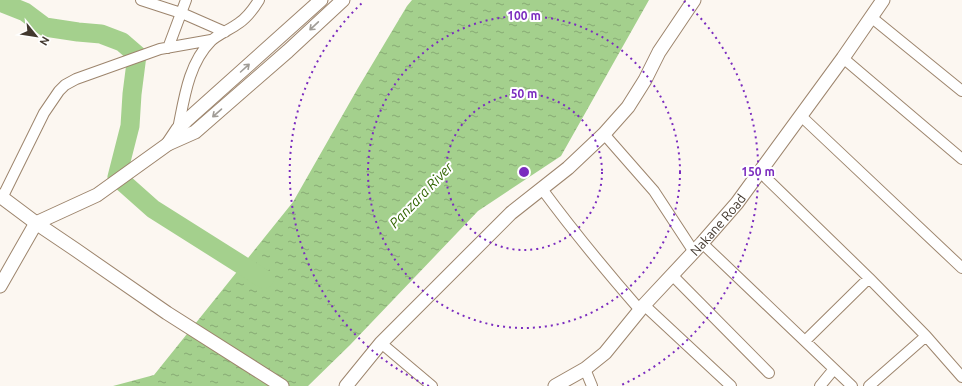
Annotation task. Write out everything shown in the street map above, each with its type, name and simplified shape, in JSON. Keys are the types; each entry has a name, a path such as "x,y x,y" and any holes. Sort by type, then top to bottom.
{"street":[{"path":"141,0 181,13 225,32"},
{"path":"164,49 186,0"},
{"path":"178,129 193,68 201,53 212,40 241,22 252,11 259,0"},
{"path":"168,144 186,120 321,0"},
{"path":"0,286 36,223 97,195 168,144 195,132 288,51 343,0"},
{"path":"346,386 381,343 511,213 568,168 604,134 628,107 645,80 659,52 694,0"},
{"name":"Nakane Road","path":"554,386 585,369 605,353 642,308 698,248 760,172 843,58 883,0"},
{"path":"871,17 962,91"},
{"path":"212,40 164,49 76,79 59,91 44,113 1,197 36,223 167,313 282,386"},
{"path":"843,58 962,158"},
{"path":"801,116 962,268"},
{"path":"604,134 654,191 698,248 805,341 852,386"},
{"path":"760,172 869,278 926,336 962,377"},
{"path":"542,189 610,276 642,308 731,386"},
{"path":"672,275 769,373"},
{"path":"805,341 869,278"},
{"path":"869,386 926,336"},
{"path":"381,343 432,386"},
{"path":"585,369 592,386"},
{"path":"820,386 834,369"}],"water":[{"name":"Panzara River","path":"412,0 649,0 561,156 478,211 350,345 308,386 113,386 154,375 293,202 358,88"}],"waterway":[{"path":"0,2 25,12 45,27 101,34 122,42 137,55 130,126 117,177 153,209 264,279"}]}
